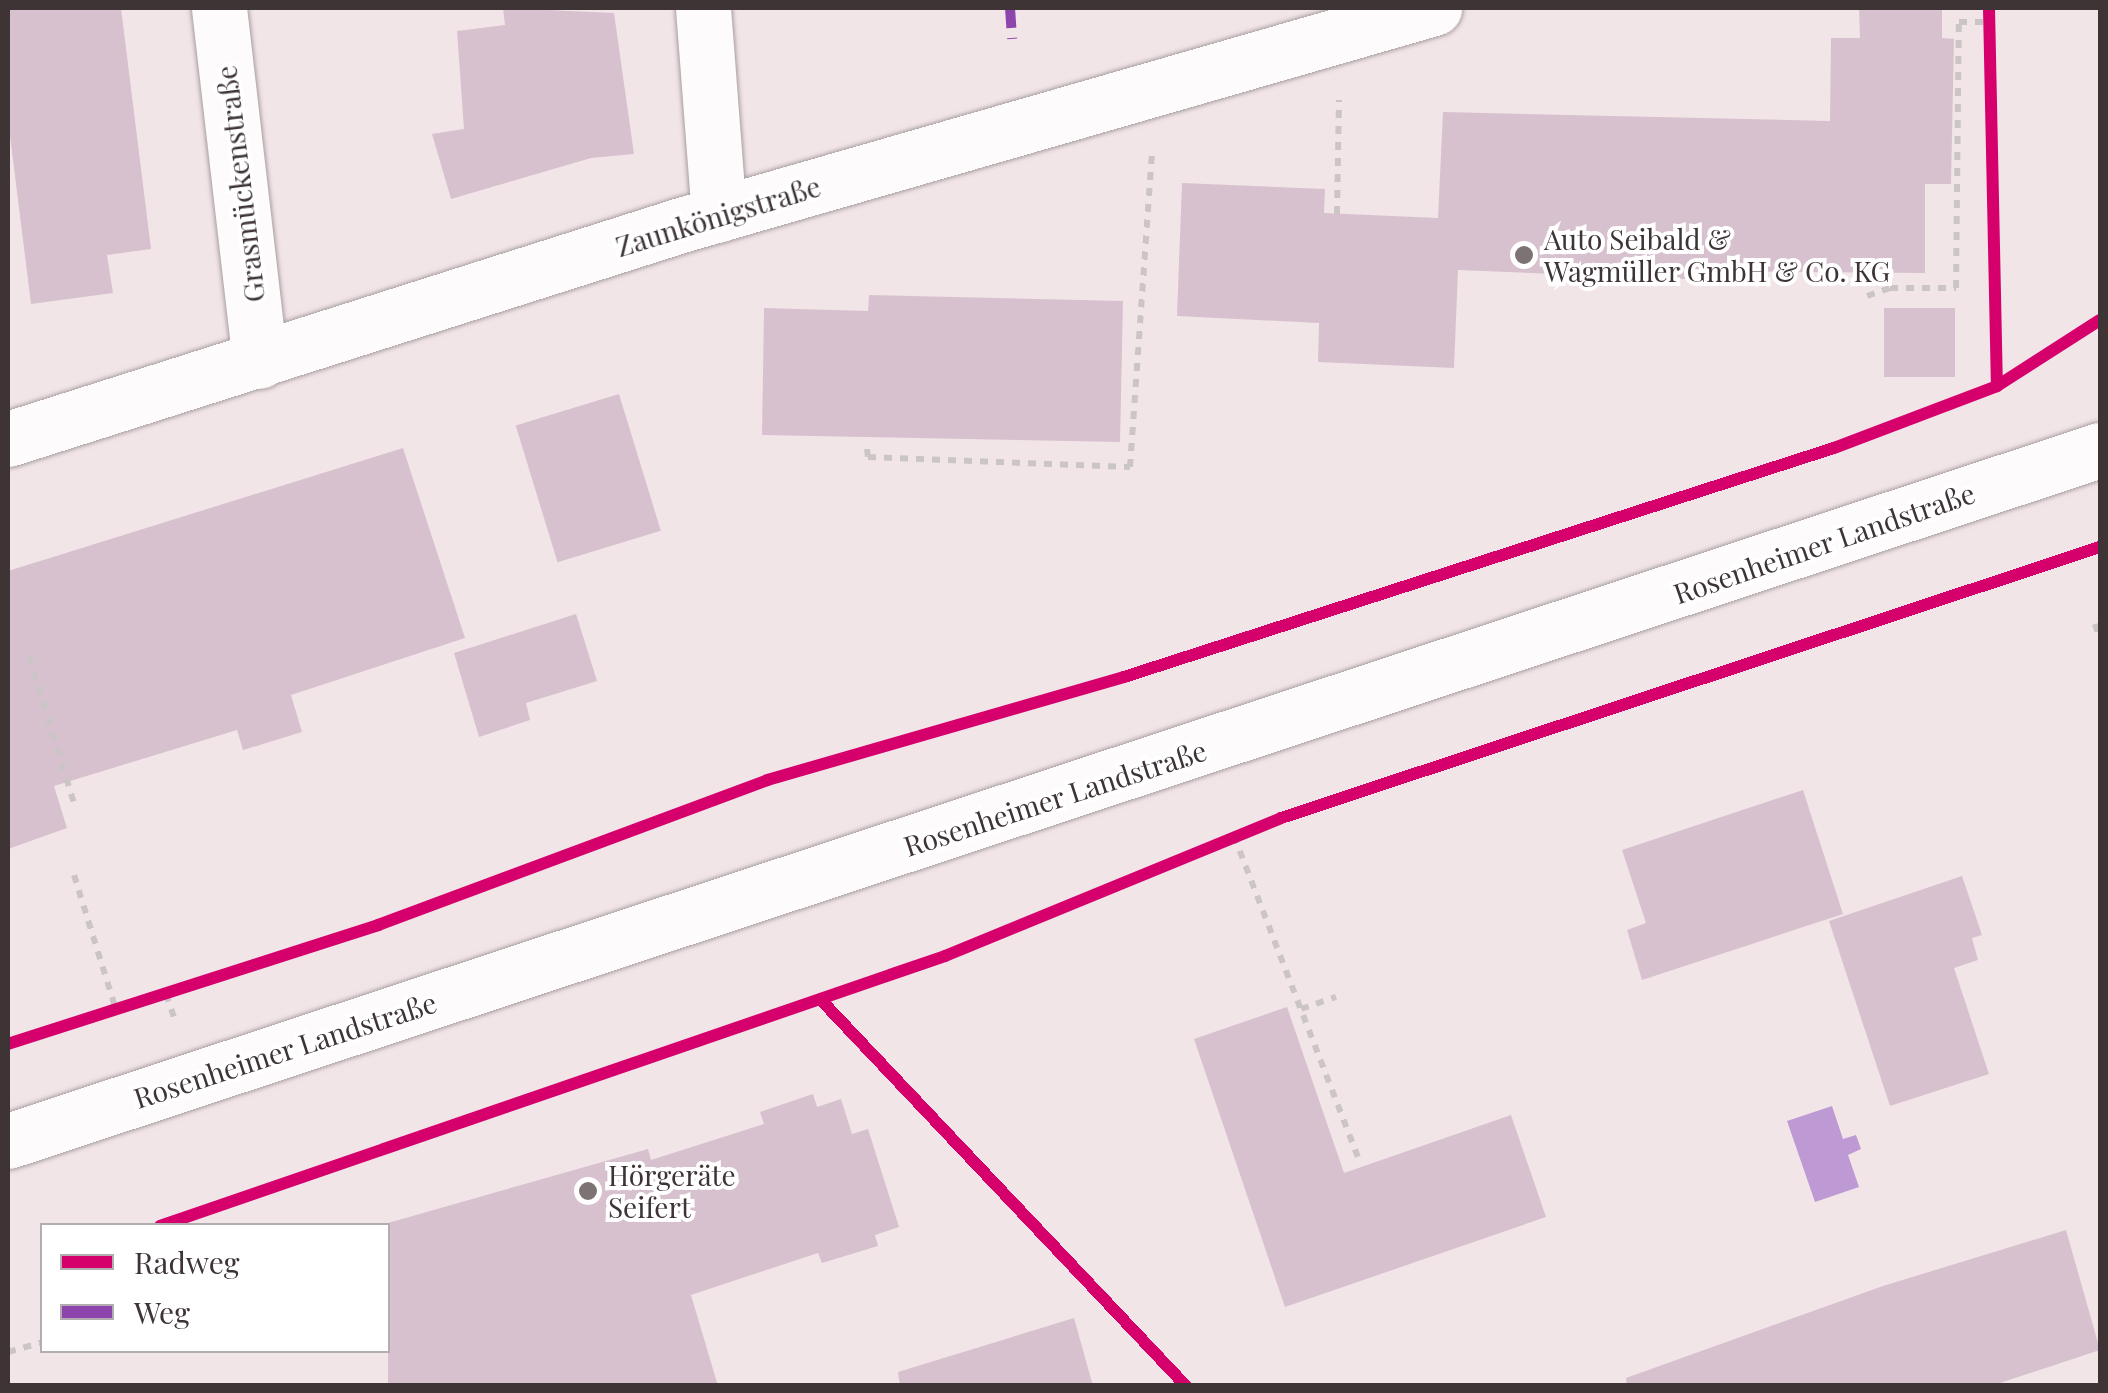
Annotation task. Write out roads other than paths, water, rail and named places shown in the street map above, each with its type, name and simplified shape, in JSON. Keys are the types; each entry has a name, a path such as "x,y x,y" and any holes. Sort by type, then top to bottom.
{"main road":[{"name":"Grasmückenstraße","path":"219,8 260,361"},
{"path":"703,8 719,214"},
{"name":"Zaunkönigstraße","path":"8,439 719,214 1434,8"},
{"name":"Rosenheimer Landstraße","path":"8,1141 2100,450"}],"place":[{"name":"Auto Seibald & Wagmüller GmbH & Co. KG","path":"1524,255"},
{"name":"Hörgeräte Seifert","path":"588,1191"}]}
